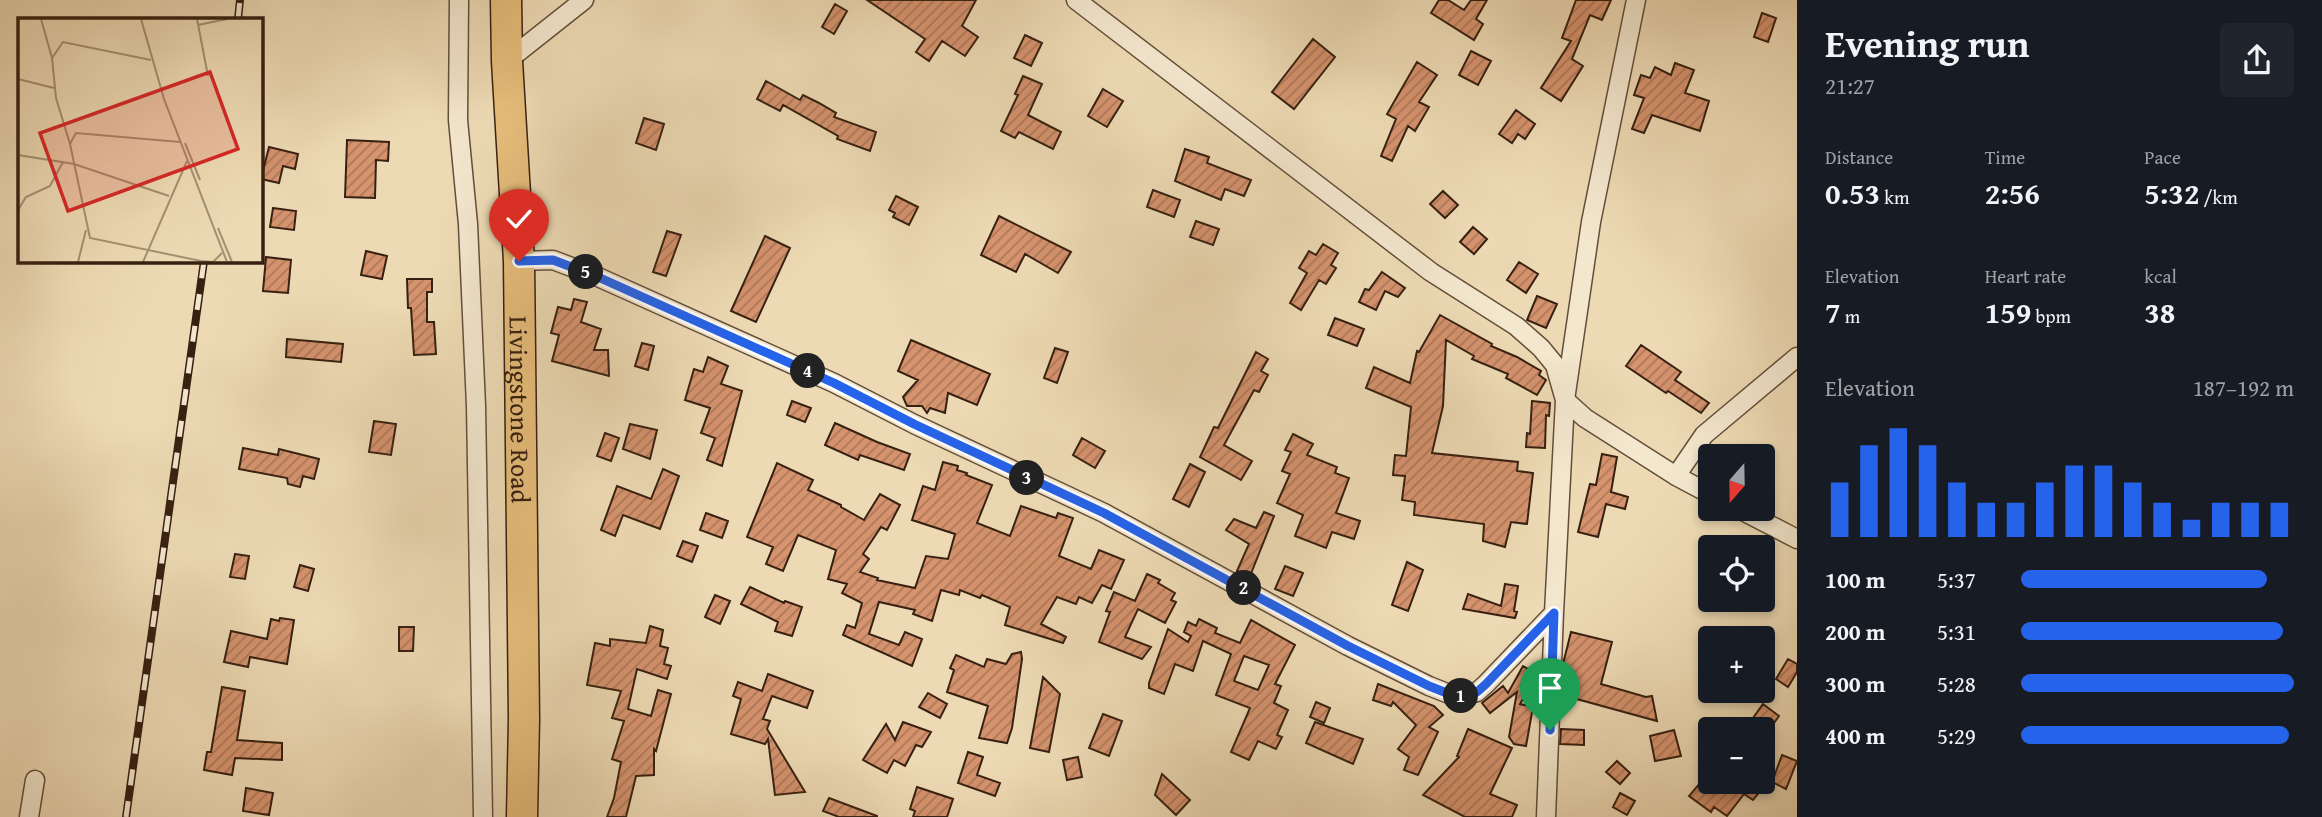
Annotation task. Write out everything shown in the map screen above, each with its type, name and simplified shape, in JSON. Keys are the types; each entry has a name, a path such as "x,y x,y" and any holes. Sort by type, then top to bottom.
{"highway":[{"name":"Livingstone Road","path":"506,0 519,261 524,705 522,817"}],"street":[{"path":"459,0 458,120 468,224 476,406 484,817"},
{"path":"507,61 584,0"},
{"path":"1076,0 1431,272 1516,326 1541,348 1555,365 1565,400 1585,418 1698,488"},
{"path":"1546,817 1565,400 1591,222 1636,0"},
{"path":"519,261 553,260 587,272 834,383 914,424 1104,513 1348,646 1457,697 1477,692 1554,613"},
{"path":"1676,476 1704,435 1797,357"},
{"path":"1763,522 1797,540"},
{"path":"29,817 35,780"}],"building":[{"path":"867,0 976,0 962,26 978,37 965,56 942,41 929,61 916,52 925,39"},
{"path":"1439,0 1448,0 1464,10 1471,0 1487,0 1476,19 1483,24 1474,40 1431,13"},
{"path":"1576,0 1611,0 1602,20 1590,15 1572,59 1583,66 1561,101 1541,88 1571,41 1562,38"},
{"path":"835,4 847,11 834,34 822,27"},
{"path":"1762,13 1776,18 1768,42 1754,37"},
{"path":"1025,35 1042,43 1031,66 1014,58"},
{"path":"1313,39 1335,57 1294,109 1272,92"},
{"path":"1471,51 1491,61 1478,85 1459,75"},
{"path":"1417,62 1437,75 1419,102 1429,107 1415,131 1408,126 1392,161 1381,156 1396,119 1387,114"},
{"path":"1675,63 1694,70 1685,93 1709,101 1700,131 1652,115 1644,133 1632,129 1644,98 1634,95 1641,75 1650,78 1655,67 1671,75"},
{"path":"1023,76 1042,84 1028,115 1061,132 1053,149 1019,132 1015,138 1001,131 1018,95 1015,94"},
{"path":"766,81 800,100 803,95 819,103 836,113 834,117 876,132 870,151 837,139 838,136 783,105 780,111 757,99"},
{"path":"1103,89 1123,101 1107,127 1088,116"},
{"path":"1516,110 1535,124 1525,139 1518,134 1512,143 1499,134"},
{"path":"644,118 664,124 656,150 636,143"},
{"path":"347,140 389,142 388,161 376,160 375,198 345,197"},
{"path":"269,147 298,154 295,169 283,166 279,183 262,179"},
{"path":"1185,149 1209,157 1207,163 1251,180 1244,196 1225,189 1221,200 1175,181"},
{"path":"1153,190 1180,200 1174,217 1147,207"},
{"path":"1443,191 1458,205 1445,218 1430,204"},
{"path":"896,196 918,207 909,225 893,217 895,213 889,210"},
{"path":"273,208 296,211 294,230 270,227"},
{"path":"999,216 1071,252 1058,273 1025,254 1016,272 981,255"},
{"path":"1196,221 1219,229 1213,245 1190,237"},
{"path":"1473,227 1487,239 1474,254 1460,242"},
{"path":"667,231 681,235 666,276 653,272"},
{"path":"765,236 790,248 756,322 731,311"},
{"path":"1323,244 1338,253 1331,265 1336,268 1326,284 1319,280 1301,310 1290,303 1307,273 1299,268 1309,251 1316,255"},
{"path":"366,251 387,256 382,279 361,275"},
{"path":"266,257 291,260 288,293 263,291"},
{"path":"1519,262 1538,274 1526,293 1507,280"},
{"path":"1382,272 1405,288 1398,297 1385,291 1376,310 1359,302 1365,289 1369,290"},
{"path":"407,279 432,279 432,292 427,292 427,322 434,322 436,354 414,355"},
{"path":"1537,296 1557,304 1546,328 1527,320"},
{"path":"574,299 587,302 581,322 601,329 594,350 608,350 609,376 552,361 559,335 551,333 558,307 571,310"},
{"path":"1440,315 1492,344 1491,346 1541,371 1539,375 1546,380 1537,395 1506,378 1508,374 1472,359 1474,356 1446,340 1443,406 1432,453 1518,462 1517,471 1533,473 1527,524 1511,522 1505,547 1483,541 1484,524 1414,515 1415,502 1402,500 1405,476 1393,475 1395,455 1406,456 1411,407 1366,388 1374,367 1410,383 1417,351 1419,352"},
{"path":"1335,318 1364,329 1357,346 1328,335"},
{"path":"287,339 343,344 341,362 286,357"},
{"path":"911,340 990,374 977,405 948,393 945,413 930,408 927,413 922,406 907,406 903,397 918,380 898,371"},
{"path":"642,343 654,346 648,370 635,366"},
{"path":"1641,345 1681,372 1675,380 1709,403 1701,413 1626,366"},
{"path":"1055,348 1068,352 1057,383 1044,378"},
{"path":"1256,352 1268,359 1261,371 1268,375 1259,392 1254,390 1224,445 1252,461 1241,480 1200,457 1214,427 1218,428"},
{"path":"708,357 728,366 721,384 742,391 722,466 707,460 715,438 701,433 710,408 685,400 694,369 703,372"},
{"path":"792,401 811,408 805,422 787,415"},
{"path":"1532,401 1550,403 1549,416 1546,415 1545,448 1526,447 1527,433 1530,434"},
{"path":"374,421 396,424 391,455 369,452"},
{"path":"835,423 910,454 904,470 860,455 858,460 825,445"},
{"path":"630,424 657,430 650,459 623,449"},
{"path":"605,433 619,438 611,461 597,456"},
{"path":"1293,434 1313,444 1307,455 1337,467 1335,473 1349,478 1336,513 1360,521 1354,539 1332,532 1326,548 1295,536 1303,515 1277,503 1290,474 1282,471 1291,452 1285,450"},
{"path":"1082,438 1105,451 1095,468 1073,455"},
{"path":"243,448 278,455 279,449 319,459 314,479 303,476 300,487 288,484 287,478 239,469"},
{"path":"1602,454 1617,457 1611,492 1628,497 1625,509 1606,504 1598,537 1578,532 1590,484 1596,485"},
{"path":"943,462 958,466 957,470 992,485 977,523 1010,536 1021,506 1056,518 1058,513 1073,518 1059,556 1091,569 1099,550 1124,560 1111,589 1102,585 1092,603 1079,597 1076,604 1057,597 1041,624 1066,637 1063,643 1005,625 1010,607 982,595 980,598 960,590 959,595 941,590 932,621 913,614 915,610 879,602 869,634 899,645 905,632 922,639 912,666 843,635 847,625 855,628 862,603 842,593 847,584 828,579 836,550 798,535 783,571 766,564 773,547 747,537 777,463 813,480 808,490 841,505 864,520 880,494 900,505 887,530 881,527 863,554 869,559 860,572 878,578 877,580 915,588 926,556 948,559 955,534 912,520 923,486 935,490"},
{"path":"1190,464 1205,472 1189,507 1173,499"},
{"path":"663,469 679,476 660,529 623,515 615,536 601,530 617,486 651,499"},
{"path":"1264,512 1274,516 1250,576 1237,571 1249,544 1226,530 1234,519 1256,528"},
{"path":"706,513 728,521 722,538 700,530"},
{"path":"683,541 698,546 692,562 677,556"},
{"path":"235,554 249,556 245,579 230,577"},
{"path":"1407,562 1423,570 1408,611 1392,605"},
{"path":"300,565 314,569 308,591 294,587"},
{"path":"1285,566 1303,573 1293,596 1275,589"},
{"path":"1147,574 1160,580 1158,583 1175,593 1171,600 1176,602 1165,623 1138,609 1125,637 1151,647 1142,659 1099,642 1110,612 1106,611 1114,592 1135,601"},
{"path":"1505,584 1518,586 1515,618 1463,609 1468,594 1501,606"},
{"path":"750,587 784,603 785,601 802,607 792,636 775,631 778,622 741,604"},
{"path":"715,595 730,601 720,624 705,617"},
{"path":"280,618 294,620 287,664 250,657 248,667 224,662 231,631 267,639 271,619 279,621"},
{"path":"1199,619 1217,628 1215,633 1240,643 1251,620 1295,645 1275,684 1281,686 1274,703 1288,710 1277,735 1282,737 1276,749 1258,741 1249,760 1231,752 1250,708 1216,695 1231,654 1203,641 1193,671 1175,664 1164,694 1149,688 1168,629 1188,642 1191,636 1184,632 1188,622 1196,626","holes":["1244,656 1269,665 1258,690 1234,681"]},
{"path":"650,626 663,630 660,646 668,648 664,664 671,666 667,679 637,669 628,709 651,716 658,690 671,694 656,751 654,749 654,775 636,776 626,817 607,817 621,762 612,759 624,721 612,718 621,691 587,685 595,643 610,646 610,639 646,643"},
{"path":"399,627 414,627 413,651 399,651"},
{"path":"1571,632 1612,642 1601,684 1646,697 1652,696 1657,721 1562,695 1569,671 1563,670 1563,664"},
{"path":"1021,652 1012,728 1007,743 979,738 988,706 947,692 954,670 950,668 956,655 984,667 987,659 1006,664 1012,654"},
{"path":"1788,659 1797,664 1797,672 1788,687 1776,679"},
{"path":"1523,666 1537,674 1520,704 1533,707 1526,746 1514,744 1509,737 1517,692 1490,713 1482,703 1503,686 1508,693"},
{"path":"768,674 813,691 807,708 772,696 763,719 770,721 767,729 805,792 775,795 768,739 765,744 731,734 741,699 733,696 738,682 762,691"},
{"path":"1043,677 1060,694 1049,752 1030,748"},
{"path":"1378,684 1434,706 1443,715 1429,727 1438,732 1418,775 1404,770 1409,757 1398,749 1416,725 1393,702 1391,706 1373,700"},
{"path":"222,687 245,691 237,740 282,743 282,760 235,758 232,775 204,770 207,752 211,752"},
{"path":"928,693 947,704 940,718 919,707"},
{"path":"1316,702 1330,708 1324,723 1310,717"},
{"path":"1763,704 1779,716 1775,722 1775,717 1754,717"},
{"path":"1103,714 1122,721 1109,756 1089,748"},
{"path":"903,722 931,732 922,747 916,745 905,766 894,760 887,773 863,760 886,724 895,740"},
{"path":"1315,722 1363,739 1353,764 1306,743"},
{"path":"1468,729 1512,748 1490,794 1517,805 1512,817 1465,817 1423,795 1459,757 1457,756"},
{"path":"1561,729 1584,730 1584,745 1560,744"},
{"path":"1674,730 1681,756 1655,761 1650,736"},
{"path":"968,752 983,757 977,775 1000,783 995,796 958,783"},
{"path":"1782,755 1797,761 1786,789 1775,784 1775,774"},
{"path":"1078,757 1082,777 1067,780 1063,760"},
{"path":"1617,761 1630,773 1620,784 1606,772"},
{"path":"1162,774 1190,800 1176,815 1155,795"},
{"path":"1698,786 1698,794 1744,794 1727,816 1714,807 1711,812 1689,796"},
{"path":"917,787 953,799 947,817 913,817 915,811 910,809"},
{"path":"246,788 273,793 269,815 243,811"},
{"path":"1620,793 1635,801 1627,815 1613,807"},
{"path":"1744,794 1758,794 1753,800"},
{"path":"829,798 877,817 839,817 823,811"}],"railway":[{"path":"238,18 240,0"},
{"path":"126,817 204,262"}],"route":[{"path":"519,261 553,260 598,277 834,383 914,424 1104,513 1348,646 1457,697 1477,692 1554,613 1550,730"}]}
